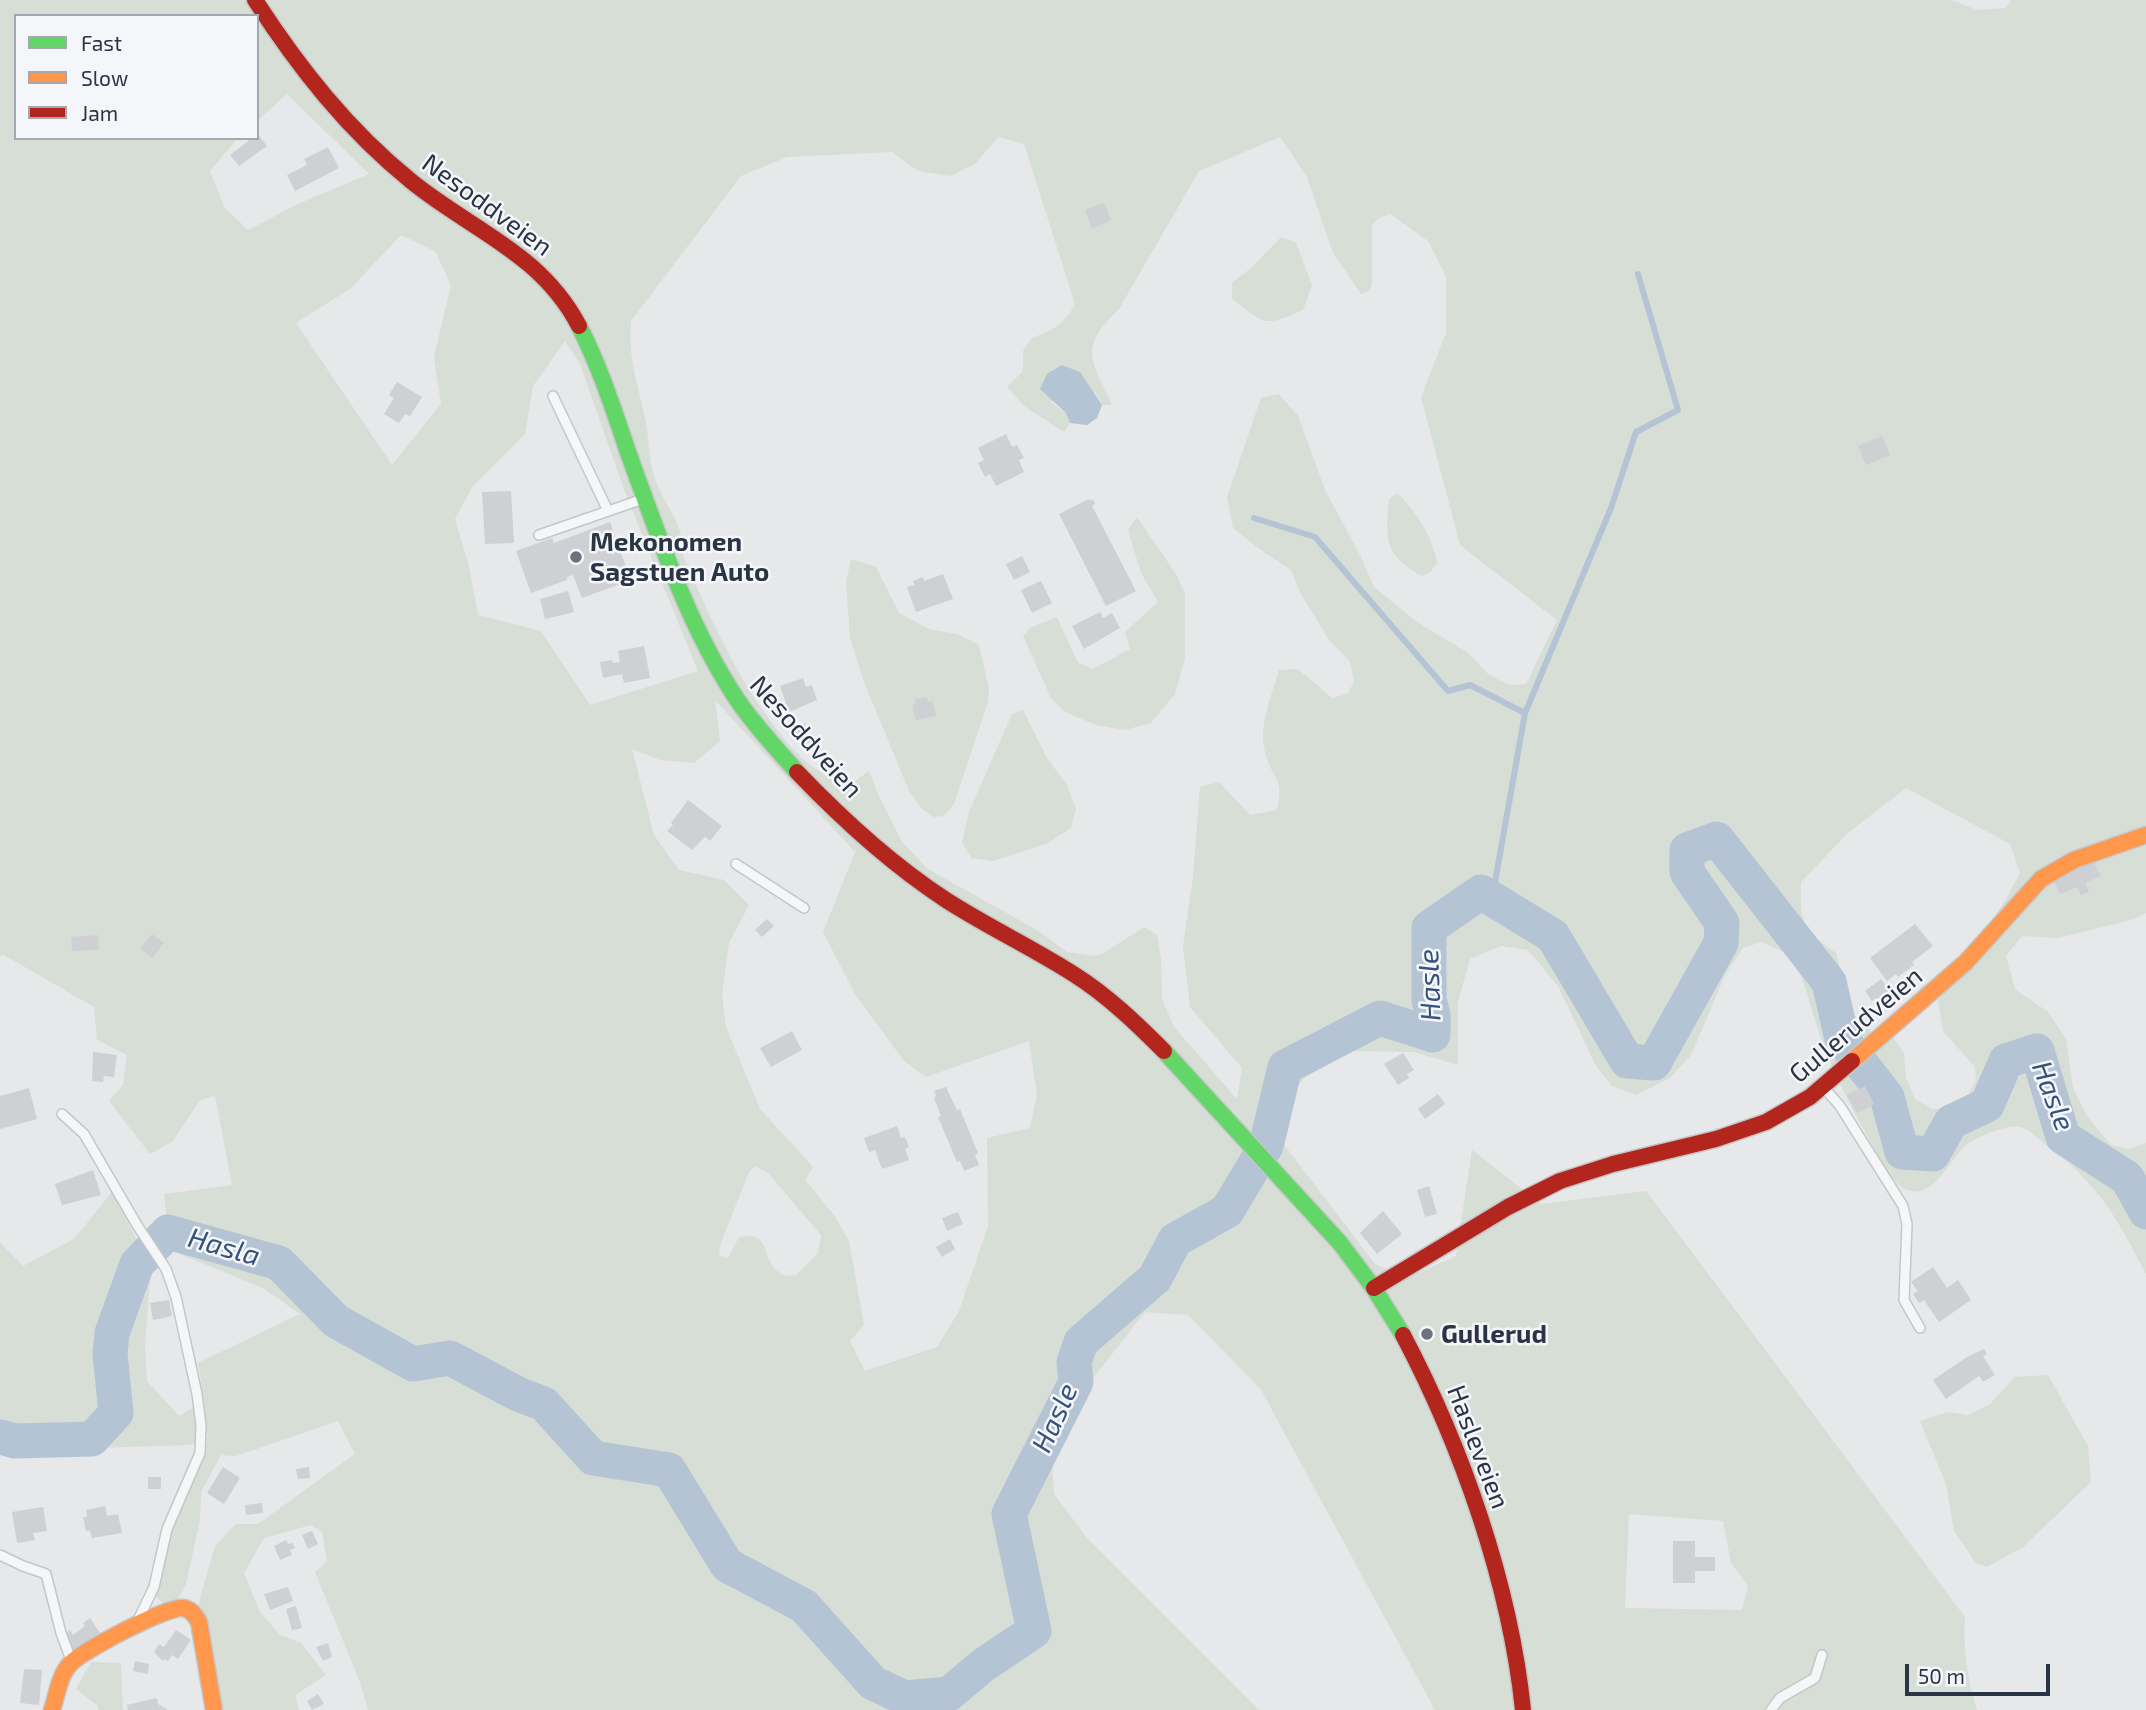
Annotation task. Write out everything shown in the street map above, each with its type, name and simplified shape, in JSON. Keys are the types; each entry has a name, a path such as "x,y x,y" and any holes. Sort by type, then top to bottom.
{"main road":[{"name":"Nesoddveien","path":"255,0 304,72 358,135 419,188 520,253 551,284 580,327 593,355 645,499 696,627 740,705 799,772 857,830 914,877 1095,989 1150,1038 1269,1166"},
{"name":"Gullerudveien","path":"1374,1289 1514,1202 1557,1182 1588,1171 1674,1151 1746,1129 1790,1110 1824,1088 1953,976 2023,896 2052,871 2085,856 2146,835"},
{"name":"Hasleveien","path":"1269,1166 1340,1244 1374,1289 1413,1353 1442,1415 1474,1504 1511,1622 1517,1650 1523,1710"},
{"path":"52,1710 66,1669 72,1661 84,1652 155,1617 180,1608 193,1612 199,1622 214,1710"}],"lane":[{"path":"553,396 608,511"},
{"path":"539,535 645,499"},
{"path":"736,864 804,908"},
{"path":"1824,1088 1840,1106 1903,1206 1907,1224 1904,1300 1920,1328"},
{"path":"62,1114 84,1134 166,1269 176,1297 197,1394 201,1444 194,1471 167,1529 154,1587 133,1629"},
{"path":"0,1555 46,1574 61,1633 72,1661"},
{"path":"1771,1710 1780,1698 1815,1678 1822,1655"}],"shaded area":[{"path":"0,0 1952,0 1977,10 2006,8 2011,0 2146,0 2146,913 2131,920 2058,938 2022,936 2006,956 2015,989 2048,1012 2066,1039 2073,1088 2087,1116 2111,1145 2130,1149 2146,1143 2146,1274 2116,1219 2094,1188 2065,1160 2021,1127 1999,1130 1968,1144 1936,1182 1927,1188 1909,1191 1899,1185 1879,1158 1840,1085 1822,1041 1803,981 1794,964 1783,952 1761,942 1743,948 1725,975 1691,1055 1671,1077 1637,1095 1612,1086 1596,1066 1558,986 1528,950 1501,946 1470,959 1458,1002 1458,1065 1414,1052 1353,1051 1306,1077 1290,1093 1276,1134 1375,1264 1407,1278 1456,1256 1472,1150 1541,1204 1646,1191 1965,1617 1966,1664 1977,1710 1435,1710 1260,1388 1188,1315 1145,1312 1050,1433 1054,1494 1087,1538 1259,1710 368,1710 360,1682 315,1572 327,1562 322,1532 311,1525 264,1538 244,1573 260,1612 280,1635 301,1643 326,1675 295,1695 299,1710 211,1710 199,1602 215,1546 236,1524 258,1524 355,1454 338,1421 236,1456 221,1455 201,1492 200,1520 186,1584 177,1600 163,1603 155,1596 172,1528 204,1457 208,1434 190,1445 0,1451 0,1242 23,1266 74,1239 112,1192 151,1267 145,1345 147,1381 179,1416 204,1401 198,1363 300,1314 263,1288 170,1250 164,1194 232,1185 215,1096 200,1100 173,1141 150,1154 109,1101 123,1085 127,1055 97,1040 94,1007 4,955 0,956","holes":["998,137 1024,144 1075,304 1057,326 1032,338 1023,351 1023,371 1007,387 1024,406 1064,432 1070,423 1066,413 1051,402 1095,392 1102,405 1112,405 1094,365 1093,345 1098,334 1119,309 1199,171 1280,137 1307,177 1333,253 1361,294 1367,292 1372,285 1372,225 1379,218 1390,214 1428,241 1446,276 1446,333 1421,397 1460,545 1557,620 1526,684 1509,685 1489,675 1468,653 1417,622 1374,587 1326,492 1298,416 1279,394 1261,398 1227,497 1233,528 1291,570 1301,594 1329,640 1350,661 1354,682 1347,694 1332,698 1298,669 1279,670 1263,732 1265,752 1279,785 1277,810 1250,815 1219,782 1200,787 1193,877 1183,946 1190,1007 1242,1068 1237,1099 1174,1027 1162,999 1161,959 1157,935 1144,927 1095,956 1067,952 1037,930 928,869 902,842 869,771 854,782 837,783 802,758 764,713 734,663 683,556 681,533 654,476 632,359 631,321 741,176 787,157 892,152 918,171 951,176 975,164","401,235 435,251 451,285 434,357 441,404 392,465 296,323 350,289","565,341 580,364 625,492 698,671 590,705 541,631 478,615 469,566 455,519 473,486 525,434 533,386","715,700 855,852 823,932 855,994 904,1061 926,1077 1029,1041 1037,1095 1030,1128 987,1138 988,1226 959,1311 937,1347 865,1371 850,1341 864,1325 849,1241 834,1215 805,1180 813,1167 760,1109 726,1027 722,994 729,943 749,905 724,880 679,870 654,835 632,749 660,760 694,763 720,741","1906,788 2010,844 2020,873 2005,901 1938,1001 1943,1031 1975,1067 1976,1080 1969,1093 1951,1109 1932,1109 1915,1099 1906,1078 1904,1053 1892,1036 1872,1032 1852,1013 1836,953 1809,931 1802,916 1801,882 1848,833","756,1166 768,1173 821,1235 818,1253 796,1275 785,1276 778,1272 760,1240 749,1236 739,1237 728,1258 720,1256 722,1240 749,1172","1629,1514 1723,1521 1731,1563 1748,1586 1742,1610 1625,1608"]},
{"path":"1281,237 1296,243 1312,285 1303,310 1280,319 1265,321 1232,299 1232,283"},
{"path":"1397,493 1423,525 1435,553 1437,563 1430,572 1422,576 1400,561 1390,545 1387,525 1389,499"},
{"path":"1137,517 1176,574 1185,594 1185,658 1175,694 1151,723 1125,730 1096,725 1065,712 1051,698 1023,636 1030,628 1057,617 1078,663 1093,669 1130,649 1125,632 1158,602 1141,573 1128,530"},
{"path":"851,559 876,567 899,613 929,629 957,634 979,645 989,689 988,702 954,804 944,816 934,817 922,809 909,791 864,682 850,638 846,581"},
{"path":"1023,710 1047,758 1067,785 1076,809 1071,828 1046,844 993,861 971,858 962,842 969,812 1012,714"},
{"path":"2048,1375 2088,1446 2091,1482 2023,1547 1987,1567 1976,1563 1954,1531 1946,1484 1920,1421 1948,1412 1968,1415 1989,1405 2015,1377"},
{"path":"91,1662 121,1663 123,1710 98,1710 98,1706 76,1689"}],"water":[{"path":"1062,365 1080,372 1102,405 1097,418 1087,425 1070,423 1066,413 1040,389 1047,374"}],"building":[{"path":"259,136 267,146 239,166 230,155 249,140 259,140"},
{"path":"328,147 339,168 295,191 287,175 307,165 304,159"},
{"path":"1104,203 1111,220 1092,229 1085,210"},
{"path":"397,382 422,397 410,416 405,414 399,423 384,414 394,398 389,395"},
{"path":"1006,434 1012,447 1017,445 1024,458 1019,460 1024,472 996,486 990,474 985,477 978,463 984,460 978,448"},
{"path":"1882,436 1890,455 1866,465 1858,446"},
{"path":"511,491 514,543 485,544 482,492"},
{"path":"1093,499 1095,504 1092,506 1136,591 1106,606 1059,514"},
{"path":"610,522 626,567 629,566 634,579 582,598 573,575 567,577 567,580 531,593 516,551 552,538 554,543"},
{"path":"1022,556 1030,572 1014,580 1006,564"},
{"path":"943,574 953,599 916,612 907,587 915,585 913,581 923,577 924,581"},
{"path":"1041,581 1052,603 1032,613 1021,590"},
{"path":"568,591 574,612 545,619 540,599"},
{"path":"1100,612 1103,618 1112,613 1120,628 1084,649 1072,626"},
{"path":"644,646 650,678 624,683 622,674 603,678 600,662 620,662 618,651"},
{"path":"803,678 806,687 812,685 817,700 789,712 780,686"},
{"path":"927,697 928,702 932,701 936,716 916,720 912,705 916,704 915,699"},
{"path":"805,723 813,741 800,746 792,728"},
{"path":"688,800 722,826 710,841 705,837 692,850 667,831"},
{"path":"2092,858 2101,876 2085,883 2089,892 2081,895 2077,887 2060,894 2052,876"},
{"path":"767,919 774,926 762,937 755,930"},
{"path":"1915,924 1933,946 1912,962 1914,965 1898,977 1896,974 1887,981 1870,958"},
{"path":"152,934 164,943 152,958 140,949"},
{"path":"98,935 99,950 72,951 71,937"},
{"path":"1881,979 1898,1002 1886,1011 1876,998 1872,1001 1865,991"},
{"path":"792,1031 802,1050 771,1067 760,1048"},
{"path":"93,1052 117,1055 114,1077 104,1076 103,1082 92,1081"},
{"path":"1403,1053 1414,1070 1407,1074 1409,1078 1398,1085 1384,1064"},
{"path":"1865,1086 1874,1104 1857,1113 1847,1095"},
{"path":"946,1087 957,1110 960,1109 978,1153 975,1155 979,1165 964,1171 960,1161 957,1162 938,1117 941,1116 934,1091"},
{"path":"29,1088 37,1119 0,1129 0,1096"},
{"path":"1438,1094 1445,1104 1425,1119 1418,1109"},
{"path":"897,1126 901,1138 905,1137 909,1147 905,1149 909,1160 882,1169 875,1150 869,1152 864,1138"},
{"path":"93,1170 101,1195 62,1205 55,1184"},
{"path":"1429,1186 1437,1214 1425,1217 1417,1190"},
{"path":"1383,1211 1402,1234 1377,1254 1360,1233"},
{"path":"958,1212 963,1224 947,1231 942,1218"},
{"path":"950,1239 955,1249 942,1257 936,1247"},
{"path":"1933,1267 1947,1288 1958,1280 1971,1300 1939,1322 1924,1300 1919,1303 1913,1294 1918,1291 1911,1282"},
{"path":"169,1300 172,1316 153,1320 150,1303"},
{"path":"1984,1349 1987,1354 1983,1356 1995,1375 1983,1382 1979,1376 1946,1399 1933,1380"},
{"path":"223,1467 240,1478 224,1504 207,1493"},
{"path":"309,1467 310,1478 298,1479 296,1469"},
{"path":"148,1477 161,1477 161,1489 148,1489"},
{"path":"262,1503 263,1513 246,1515 245,1505"},
{"path":"105,1506 107,1516 118,1514 122,1533 92,1538 90,1531 86,1531 83,1517 87,1517 86,1510"},
{"path":"43,1507 47,1531 33,1533 35,1540 17,1543 12,1512"},
{"path":"312,1531 318,1544 308,1549 302,1535"},
{"path":"286,1540 295,1548 290,1550 292,1555 280,1560 274,1546"},
{"path":"1673,1541 1695,1541 1695,1557 1715,1557 1715,1571 1695,1571 1695,1583 1673,1583"},
{"path":"288,1587 293,1601 270,1610 264,1594"},
{"path":"296,1606 302,1628 292,1630 286,1609"},
{"path":"90,1618 100,1633 74,1651 63,1635 70,1630 73,1635 85,1626 83,1623"},
{"path":"176,1630 191,1640 178,1659 172,1655 168,1661 163,1661 154,1652 159,1644 164,1647"},
{"path":"328,1643 332,1657 323,1661 316,1647"},
{"path":"135,1661 149,1664 148,1674 133,1671"},
{"path":"24,1669 42,1670 39,1705 20,1703"},
{"path":"318,1694 324,1704 312,1710 307,1701"},
{"path":"157,1698 158,1704 168,1710 128,1710 127,1705"}],"waterway":[{"path":"1492,899 1525,713 1611,508 1636,432 1678,410 1638,274"},
{"path":"1254,518 1315,537 1448,691 1470,685 1525,713"},
{"name":"Hasle","path":"0,1437 15,1441 92,1439 116,1413 110,1354 112,1333 137,1264 168,1232 279,1263 336,1321 413,1364 450,1358 518,1394 544,1404 593,1458 669,1470 727,1565 804,1606 873,1683 905,1698 949,1694 982,1666 1034,1631 1009,1514 1076,1382 1074,1362 1081,1342 1155,1278 1175,1240 1227,1211 1266,1146 1285,1067 1380,1018 1433,1035 1433,1015 1429,1000 1429,928 1481,892 1553,936 1627,1061 1654,1063 1721,943 1722,923 1687,872 1687,850 1717,839 1829,982 1842,1039 1887,1097 1902,1152 1933,1154 1951,1122 1987,1105 2006,1061 2037,1051 2063,1137 2127,1178 2146,1212"}],"traffic: fast":[{"path":"579,326 594,357 663,549 703,641 743,708 797,772"},
{"path":"1164,1051 1340,1243 1373,1287 1403,1335"}],"traffic: slow":[{"path":"1852,1061 1966,962 2041,879 2074,860 2146,835"},
{"path":"52,1710 63,1674 70,1664 143,1621 183,1608 192,1613 199,1622 214,1710"}],"traffic: jam":[{"path":"255,0 307,74 366,141 411,181 525,261 545,279 579,326"},
{"path":"797,772 849,824 906,871 962,910 1087,983 1121,1010 1164,1051"},
{"path":"1374,1288 1508,1207 1560,1181 1613,1164 1716,1139 1766,1122 1810,1097 1852,1061"},
{"path":"1403,1335 1445,1423 1480,1517 1507,1614 1523,1710"}],"place":[{"name":"Mekonomen Sagstuen Auto","path":"576,557"},
{"name":"Gullerud","path":"1427,1334"}],"water label":[{"name":"Hasla","path":"224,1247"}]}
